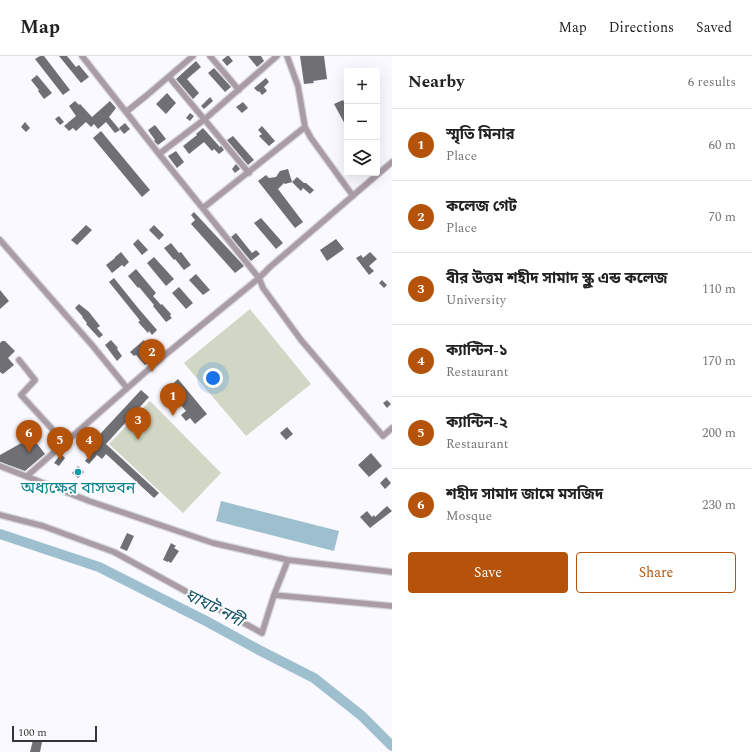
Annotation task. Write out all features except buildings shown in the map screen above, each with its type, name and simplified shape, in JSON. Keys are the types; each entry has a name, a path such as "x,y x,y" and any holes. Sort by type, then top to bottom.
{"street":[{"path":"82,56 259,278 263,288 301,340 383,436 392,428"},
{"path":"126,112 193,56"},
{"path":"210,56 238,90"},
{"path":"160,154 204,119 277,56"},
{"path":"287,56 298,86 305,127 311,138 353,196"},
{"path":"169,77 249,173"},
{"path":"203,208 305,127"},
{"path":"27,476 165,355 259,278 392,162"},
{"path":"0,240 128,388"},
{"path":"19,360 35,380 21,395 65,443"},
{"path":"0,466 89,501 213,543 288,560 392,572"},
{"path":"0,515 43,526 114,552 262,633 274,595 288,560"},
{"path":"274,595 392,606"}],"green space":[{"path":"250,309 311,384 246,436 184,363"},
{"path":"150,401 221,473 183,513 109,444"}],"water":[{"path":"221,501 339,531 334,551 216,521"}],"waterway":[{"name":"ঘাঘট নদী","path":"0,534 99,567 314,678 362,716 392,746"}],"place":[{"name":"কলেজ গেট","path":"152,372"},
{"name":"স্মৃতি মিনার","path":"173,416"},
{"name":"বীর উত্তম শহীদ সামাদ স্কুল এন্ড কলেজ","path":"138,440"},
{"name":"শহীদ সামাদ জামে মসজিদ","path":"29,453"},
{"name":"ক্যান্টিন-২","path":"60,460"},
{"name":"ক্যান্টিন-১","path":"89,460"},
{"name":"অধ্যক্ষের বাসভবন","path":"78,472"}]}
